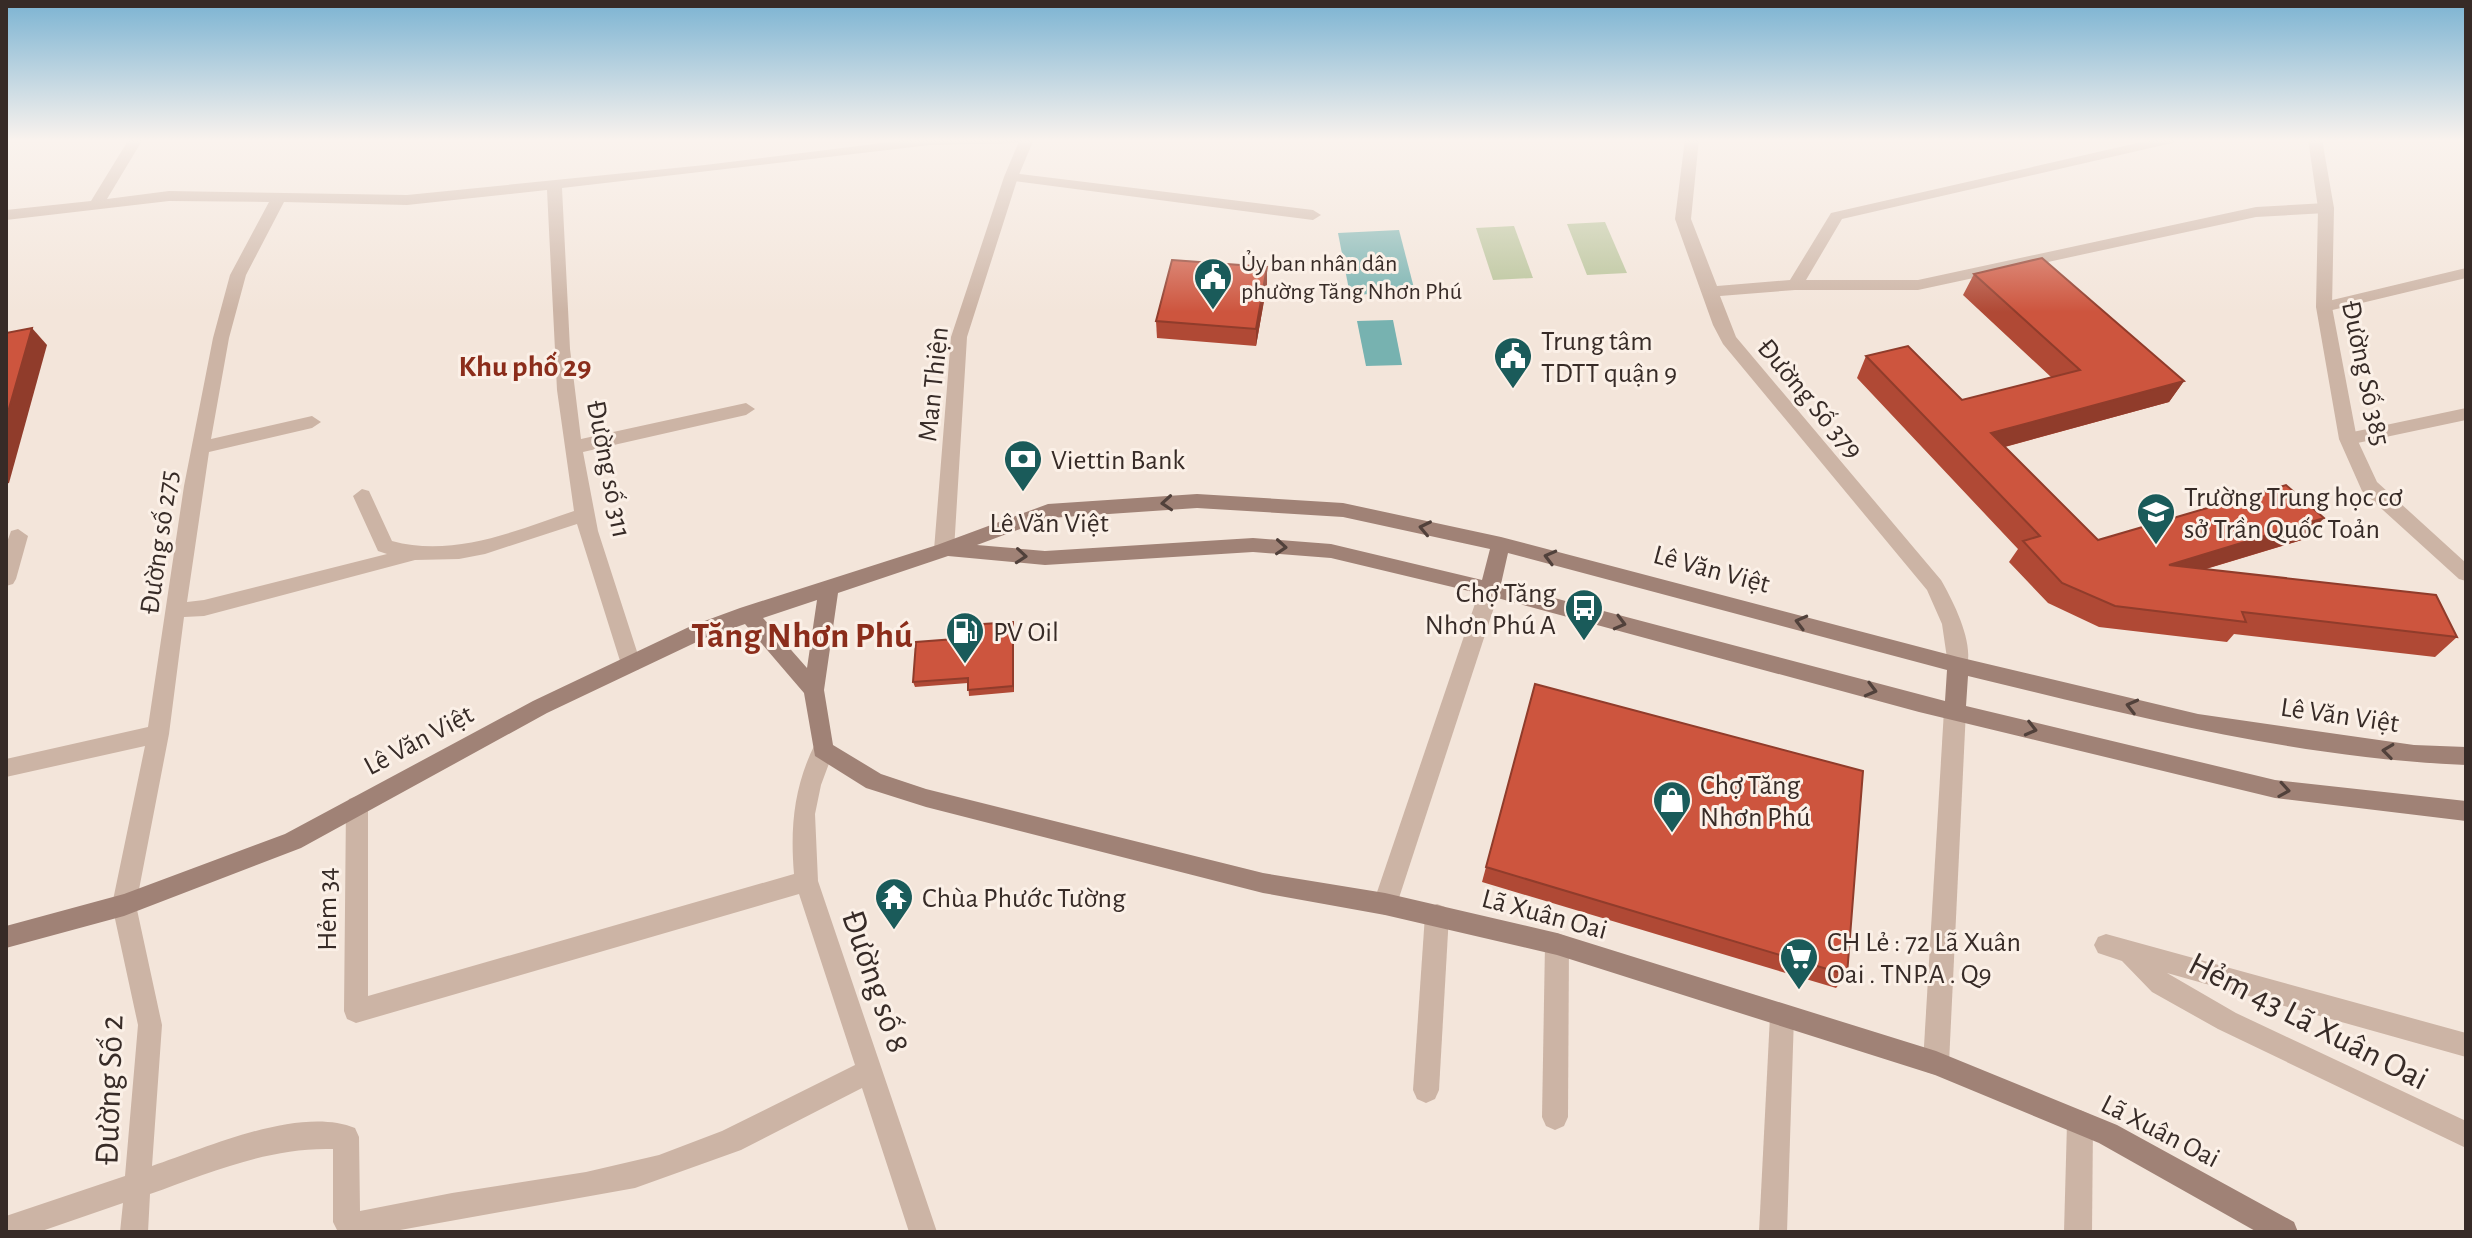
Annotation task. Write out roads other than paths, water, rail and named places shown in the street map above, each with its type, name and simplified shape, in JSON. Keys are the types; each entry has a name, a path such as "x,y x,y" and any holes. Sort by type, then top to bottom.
{"main road":[{"name":"Lê Văn Việt","path":"6,937 124,905 293,841 540,707 747,613 944,550 1048,511 1197,501 1343,510 1501,544 1958,665 2198,723 2414,754 2466,756"},
{"path":"1490,589 1501,544"},
{"name":"Lê Văn Việt","path":"944,550 1045,558 1253,545 1331,551 2275,789 2466,811"},
{"path":"823,750 814,690 829,587"},
{"path":"747,613 814,690"},
{"path":"1955,710 1958,665"},
{"name":"Lã Xuân Oai","path":"823,750 874,781 926,798 1263,883 1385,904 1557,944 1936,1063 2080,1123 2187,1175 2284,1232"}],"street":[{"path":"96,204 100,197"},
{"path":"6,215 162,197"},
{"path":"254,197 407,200 437,197"},
{"name":"Đường số 275","path":"124,905 158,734 201,447 221,338 238,275 279,197"},
{"name":"Đường số 311","path":"554,197 557,296 585,514 631,664"},
{"name":"Man Thiện","path":"944,550 959,337 1005,197"},
{"path":"1168,197 1313,215"},
{"name":"Đường Số 379","path":"1686,197 1683,219 1729,340 1934,585 1950,612 1957,638 1958,665"},
{"path":"1795,285 1836,216 1920,197"},
{"name":"Đường Số 385","path":"2324,197 2324,307 2348,439 2369,486 2466,574"},
{"path":"1711,292 1795,285 1918,285 2256,212 2326,208"},
{"path":"2324,307 2466,273"},
{"path":"575,447 746,409"},
{"path":"2348,439 2466,414"},
{"path":"201,447 312,422"},
{"path":"362,496 385,546 411,555"},
{"path":"176,610 204,608 411,555 449,553 506,540 585,514"},
{"path":"6,579 18,536"},
{"path":"1385,904 1490,589"},
{"path":"1936,1063 1955,710"},
{"path":"6,768 158,734"},
{"name":"Đường số 8","path":"823,750 807,787 800,827 806,881 923,1232"},
{"name":"Hẻm 34","path":"357,806 356,1011 806,881"},
{"name":"Đường Số 2","path":"124,905 150,1025 134,1232"},
{"path":"1426,1090 1437,915"},
{"path":"1555,1117 1557,944"},
{"name":"Hẻm 43 Lã Xuân Oai","path":"2466,1045 2119,949 2161,984 2227,1021 2466,1135"},
{"path":"1773,1232 1782,1016"},
{"path":"6,1230 272,1140 306,1135 346,1137 347,1222 353,1226 486,1201 539,1196 683,1161 749,1132 871,1070"},
{"path":"2078,1232 2080,1123"}],"water":[{"path":"1399,230 1415,292 1350,295 1338,233"},
{"path":"1393,320 1402,365 1366,366 1357,321"}],"place":[{"name":"Ủy ban nhân dân phường Tăng Nhơn Phú","path":"1213,311"},
{"name":"Trung tâm TDTT quận 9","path":"1513,390"},
{"name":"Viettin Bank","path":"1023,493"},
{"name":"Trường Trung học cơ sở Trần Quốc Toản","path":"2156,546"},
{"name":"Chợ Tăng Nhơn Phú A","path":"1584,642"},
{"name":"PV Oil","path":"965,665"},
{"name":"Chợ Tăng Nhơn Phú","path":"1672,834"},
{"name":"Chùa Phước Tường","path":"894,931"},
{"name":"CH Lẻ : 72 Lã Xuân Oai . TNP.A . Q9","path":"1799,991"}],"district":[{"name":"Khu phố 29","path":"525,366"},
{"name":"Tăng Nhơn Phú","path":"802,634"}]}
